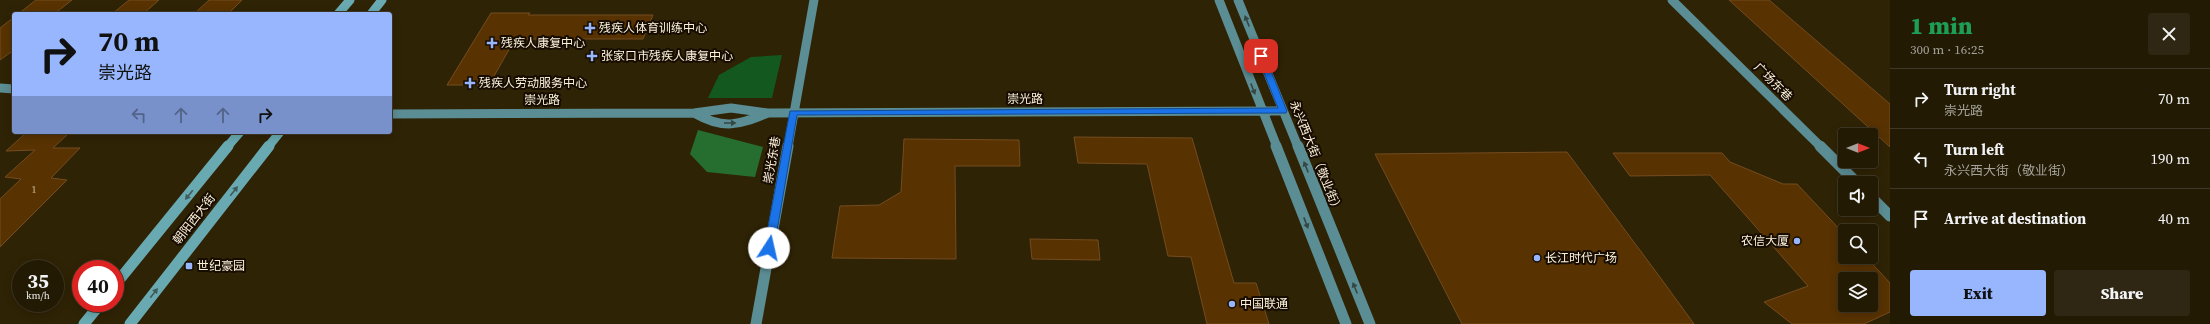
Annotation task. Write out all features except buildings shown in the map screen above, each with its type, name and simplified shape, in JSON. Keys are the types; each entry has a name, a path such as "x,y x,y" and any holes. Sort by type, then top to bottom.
{"main road":[{"path":"340,12 350,0"},
{"path":"373,12 382,0"},
{"name":"朝阳西大街","path":"124,274 238,134"},
{"name":"朝阳西大街","path":"130,324 278,134"},
{"path":"84,324 94,312"}],"street":[{"name":"崇光东巷","path":"756,324 814,0"},
{"path":"1219,0 1346,324"},
{"name":"永兴西大街（敬业街）","path":"1238,0 1370,324"},
{"name":"广场东巷","path":"1672,0 1850,176"},
{"path":"0,88 12,89"},
{"name":"崇光路","path":"392,114 694,113 717,108 748,108 768,113 1283,111"},
{"name":"崇光路","path":"694,113 712,123 742,123 768,113"},
{"path":"1878,204 1890,216"}],"green space":[{"path":"782,55 772,98 708,98 719,75 751,57"},
{"path":"698,130 763,147 755,177 707,172 690,154"}],"place":[{"name":"残疾人体育训练中心","path":"590,28"},
{"name":"残疾人康复中心","path":"492,43"},
{"name":"张家口市残疾人康复中心","path":"592,56"},
{"name":"残疾人劳动服务中心","path":"470,83"},
{"name":"农信大厦","path":"1797,241"},
{"name":"长江时代广场","path":"1537,258"},
{"name":"世纪豪园","path":"189,266"},
{"name":"中国联通","path":"1232,304"}],"route":[{"path":"769,248 794,112 1283,111 1261,56"}]}
